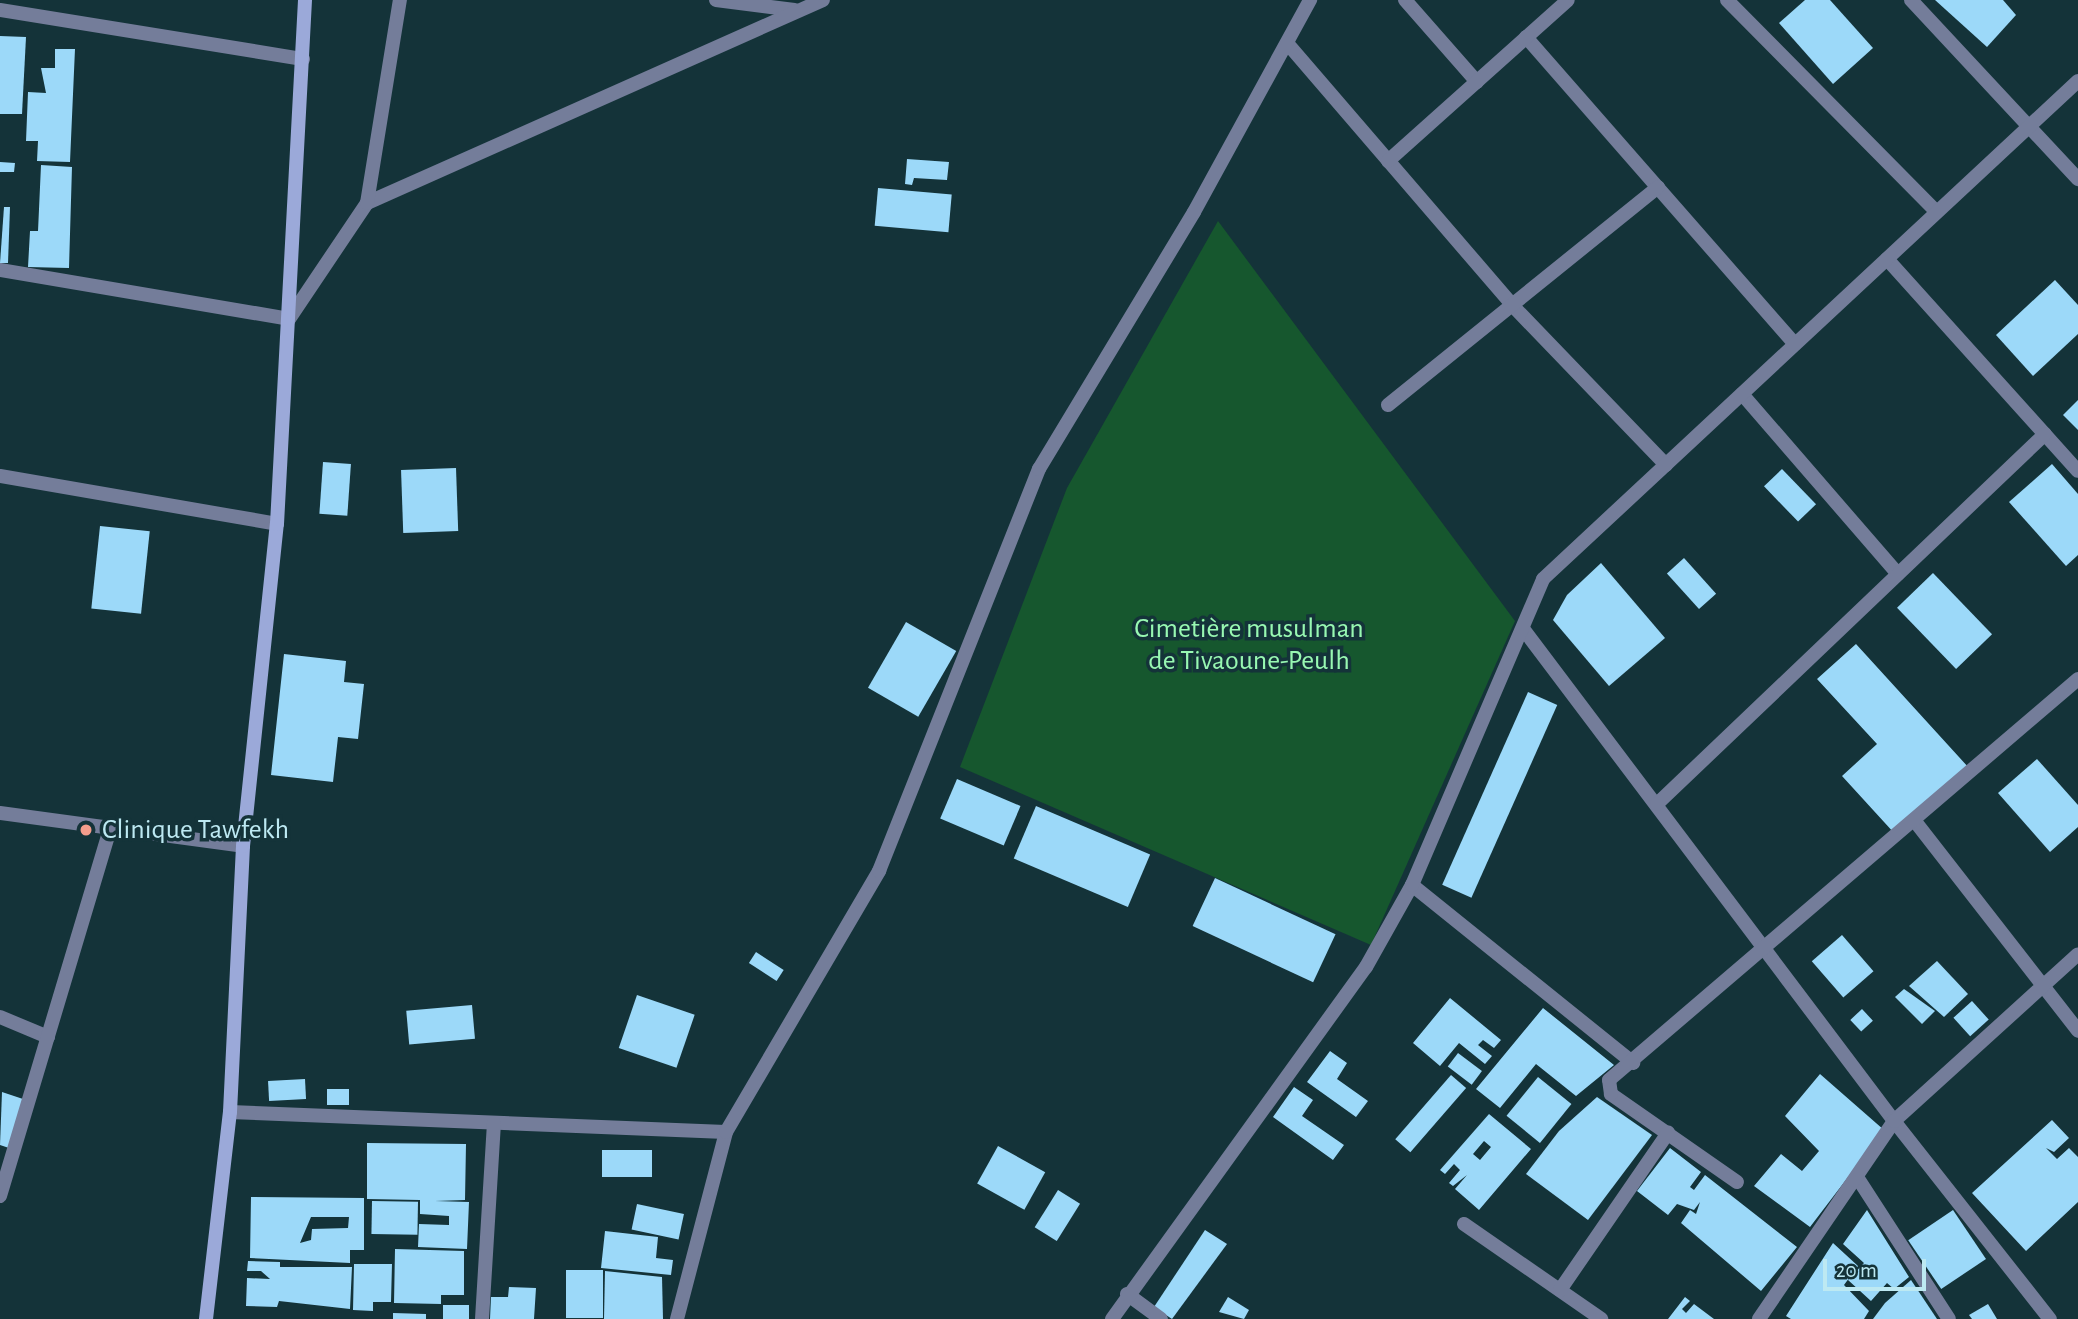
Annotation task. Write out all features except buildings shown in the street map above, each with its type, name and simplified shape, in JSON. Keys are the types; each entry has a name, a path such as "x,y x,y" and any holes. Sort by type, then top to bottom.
{"street":[{"path":"206,1319 230,1112 243,846 277,524 305,0"},
{"path":"289,320 367,203 400,0"},
{"path":"716,0 797,10"},
{"path":"367,203 823,0"},
{"path":"677,1319 726,1132 879,871 1039,469 1194,212 1310,0"},
{"path":"1405,0 1477,82"},
{"path":"1388,161 1568,0"},
{"path":"1727,0 1937,212"},
{"path":"1911,0 2078,179"},
{"path":"0,10 303,59"},
{"path":"1526,37 1795,344"},
{"path":"1287,43 1512,305 1666,465"},
{"path":"1112,1319 1127,1294 1366,967 1412,884 1524,630 1543,579 2078,81"},
{"path":"1388,405 1658,187"},
{"path":"1887,258 2078,471"},
{"path":"0,270 289,320"},
{"path":"1742,394 1898,574"},
{"path":"1657,804 2045,435"},
{"path":"0,476 277,524"},
{"path":"1524,630 1766,947 1894,1121 2050,1319"},
{"path":"1737,1182 1611,1094 1609,1080 1633,1063 2078,679"},
{"path":"0,813 243,846"},
{"path":"1914,820 2078,1031"},
{"path":"0,1196 5,1164 48,1037 110,830"},
{"path":"1412,884 1633,1063"},
{"path":"1759,1319 1894,1121 2078,954"},
{"path":"0,1017 48,1037"},
{"path":"230,1112 726,1132"},
{"path":"482,1319 494,1123"},
{"path":"1560,1290 1668,1133"},
{"path":"1857,1177 1949,1319"},
{"path":"1464,1224 1601,1319"},
{"path":"1127,1294 1161,1319"}],"green space":[{"name":"Cimetière musulman de Tivaoune-Peulh","path":"1218,221 1515,621 1371,945 960,767 1067,488"}],"place":[{"name":"Clinique Tawfekh","path":"86,830"}]}
